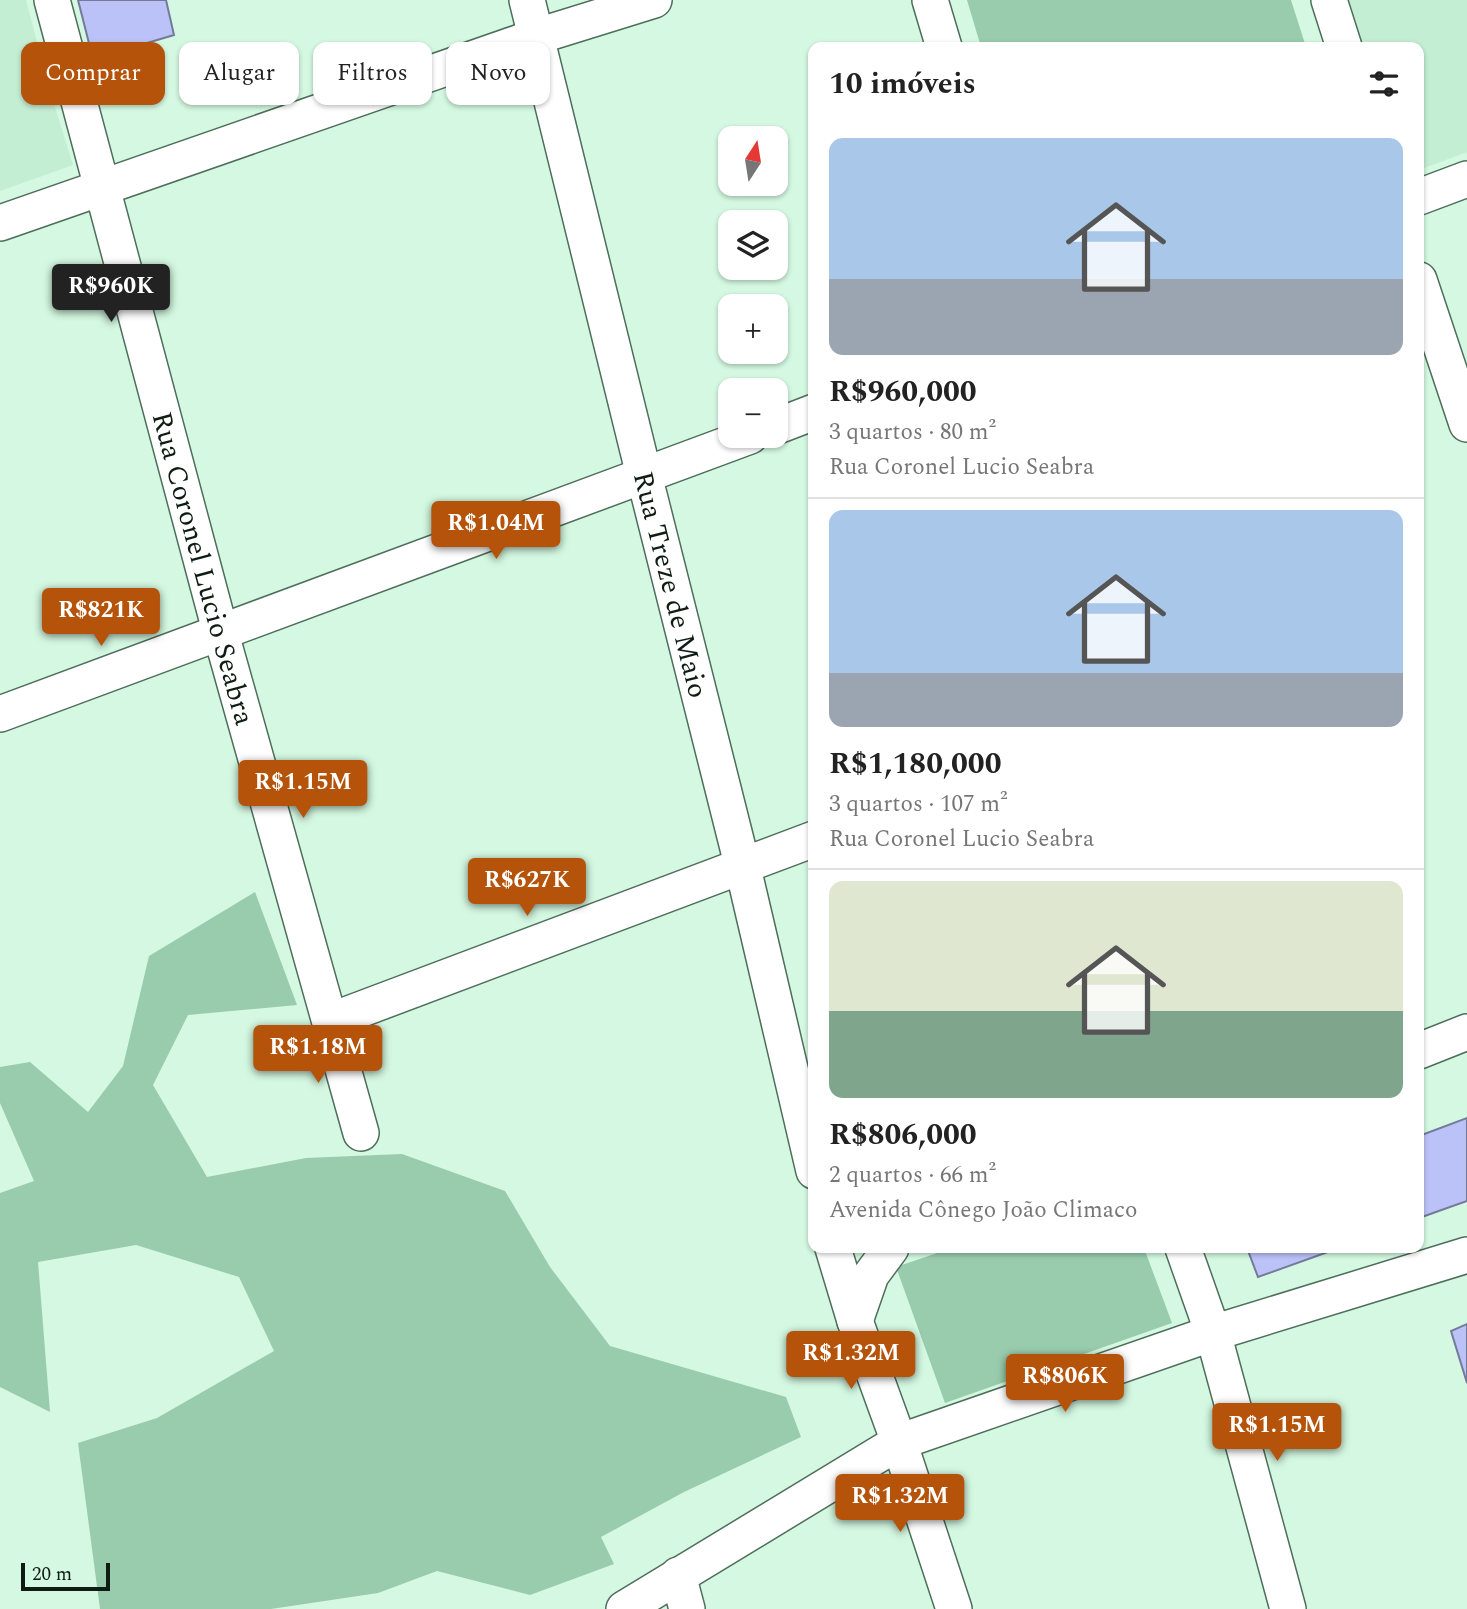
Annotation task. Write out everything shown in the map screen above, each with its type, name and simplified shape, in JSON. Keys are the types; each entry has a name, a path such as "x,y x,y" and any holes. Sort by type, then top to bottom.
{"street":[{"name":"Rua Coronel Lucio Seabra","path":"52,0 221,634 361,1133"},
{"name":"Rua Treze de Maio","path":"527,0 744,868 808,1145"},
{"path":"0,223 537,36 654,0"},
{"path":"930,0 943,42"},
{"path":"1328,0 1342,42"},
{"path":"1424,195 1467,179"},
{"path":"1424,295 1467,424"},
{"path":"788,422 808,414"},
{"path":"0,714 718,448"},
{"path":"330,1021 744,868 808,841"},
{"path":"1424,1049 1467,1032"},
{"path":"835,1253 855,1321 899,1442 954,1609"},
{"path":"855,1321 872,1275 887,1253"},
{"path":"1185,1253 1213,1333 1288,1609"},
{"path":"624,1609 899,1442 1213,1333 1467,1255"},
{"path":"678,1575 687,1609"}],"shaded area":[{"path":"0,0 26,0 37,42 21,42 21,105 54,105 73,165 0,191"},
{"path":"967,0 1291,0 1304,42 980,42"},
{"path":"1347,0 1467,0 1467,152 1424,168 1424,42 1361,42"},
{"path":"255,892 297,1005 188,1015 153,1085 207,1177 306,1158 402,1154 505,1191 550,1267 610,1346 786,1397 801,1437 684,1492 601,1537 614,1564 530,1595 437,1571 378,1593 271,1609 100,1609 78,1443 157,1418 274,1351 239,1277 136,1245 38,1262 50,1412 0,1387 0,1193 34,1181 0,1103 0,1067 30,1062 88,1112 123,1066 149,956"},
{"path":"937,1253 1146,1253 1172,1323 945,1403 896,1267"}],"building":[{"path":"78,0 166,0 174,35 150,42 89,42"},
{"path":"1467,1118 1467,1201 1424,1216 1424,1134"},
{"path":"1249,1253 1325,1253 1258,1277"},
{"path":"1467,1324 1467,1383 1451,1331"}]}
